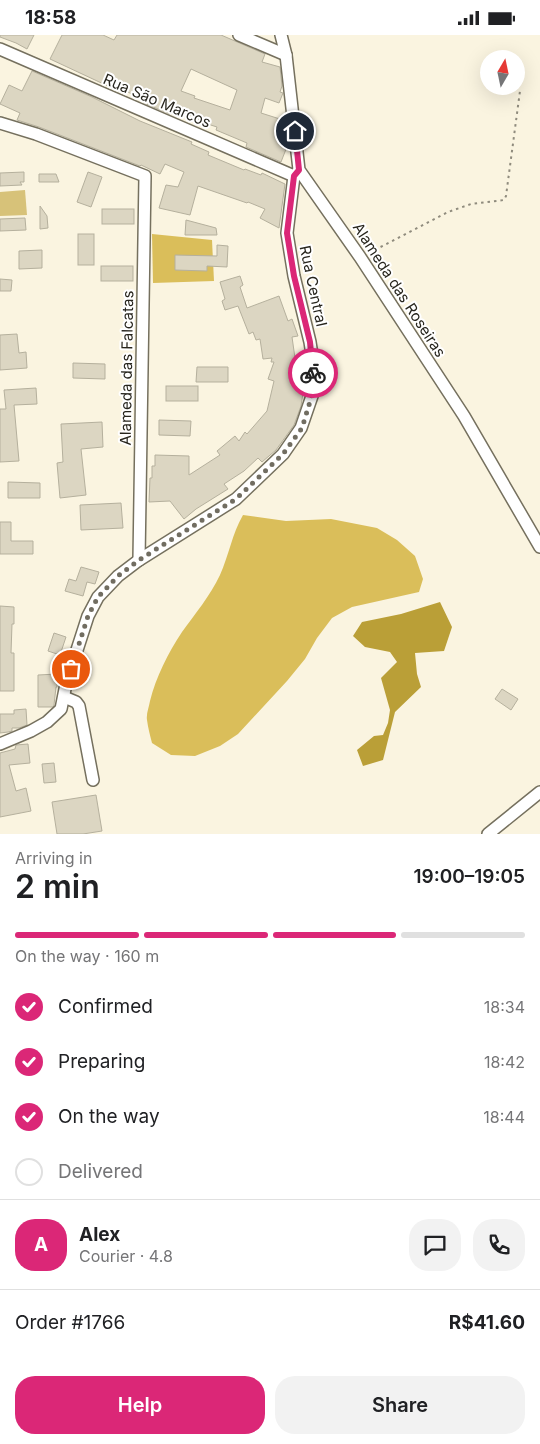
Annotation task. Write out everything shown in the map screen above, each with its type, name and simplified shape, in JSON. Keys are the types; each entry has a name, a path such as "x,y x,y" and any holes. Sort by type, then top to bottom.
{"street":[{"path":"239,35 286,55"},
{"name":"Alameda das Roseiras","path":"281,35 286,55 297,173 360,257 464,416 540,547"},
{"name":"Rua São Marcos","path":"0,49 297,173"},
{"name":"Alameda das Falcatas","path":"0,123 36,134 144,176 139,560"},
{"name":"Rua Central","path":"0,744 47,722 61,709 66,684 88,616 98,597 118,576 139,560 236,499 283,454 302,428 312,395 314,368 310,342 294,276 287,233 297,173"},
{"path":"64,697 76,702 79,706 93,780"},
{"path":"488,834 540,792"}],"path":[{"path":"360,257 448,212 471,204 504,199 506,197 519,95"}],"shaded area":[{"path":"25,190 27,215 0,216 0,192"},
{"path":"152,234 212,240 214,281 153,283"},
{"path":"243,515 286,521 331,519 377,528 397,540 415,556 423,579 419,592 352,607 332,618 317,638 305,659 238,734 220,746 195,756 171,755 152,743 148,729 147,718 153,692 159,674 172,648 216,583"},
{"path":"440,602 452,627 444,651 415,653 417,674 421,687 395,712 383,760 363,766 357,750 374,736 383,735 388,723 390,710 381,678 397,662 390,652 365,647 353,636 362,622 401,614"}],"building":[{"path":"0,35 34,35 27,49 0,37"},
{"path":"62,35 103,35 114,40 117,35 221,35 265,54 262,62 280,67 282,86 280,92 283,93 279,103 265,98 261,113 283,120 277,140 288,144 281,162 246,147 247,143 216,130 217,127 198,121 199,118 172,109 170,114 144,103 145,101 126,91 125,94 50,59","holes":["191,69 237,90 230,110 194,98 195,96 181,91"]},
{"path":"32,71 92,97 140,121 192,142 191,144 209,152 208,155 244,170 261,175 262,173 285,184 279,228 260,218 265,209 198,186 190,215 159,208 166,185 178,187 184,172 165,164 160,174 141,165 17,120 20,113 0,104 9,85 22,91"},
{"path":"24,172 24,182 20,182 22,185 0,186 0,173"},
{"path":"88,172 102,177 91,207 77,202"},
{"path":"39,174 56,174 59,182 39,182"},
{"path":"40,206 47,216 48,228 40,229"},
{"path":"102,209 134,209 134,224 102,224"},
{"path":"25,218 26,230 0,231 0,219"},
{"path":"186,220 216,228 217,235 185,235"},
{"path":"78,234 94,234 94,265 78,265"},
{"path":"217,245 228,246 227,267 207,266 207,271 175,270 175,255 217,256"},
{"path":"42,250 42,268 19,269 19,251"},
{"path":"101,266 133,266 133,281 101,281"},
{"path":"240,276 243,285 240,287 247,308 279,296 288,321 292,319 298,336 292,337 295,358 304,357 302,372 305,373 299,391 303,393 301,406 294,425 276,450 262,462 258,458 244,471 224,484 228,489 196,509 184,519 170,501 149,502 150,478 152,478 152,466 155,466 155,455 189,456 189,475 220,455 217,451 235,436 239,441 245,432 247,434 267,411 274,381 268,379 274,362 271,362 272,358 263,359 260,339 256,340 253,332 249,334 238,306 225,310 222,301 225,299 220,282"},
{"path":"0,279 12,280 11,291 0,291"},
{"path":"17,334 19,353 26,352 27,368 0,370 0,335"},
{"path":"73,363 105,364 105,379 73,378"},
{"path":"197,367 228,367 228,382 196,382"},
{"path":"166,386 198,386 198,401 166,401"},
{"path":"36,388 37,404 14,405 19,461 0,462 0,409 6,409 4,390"},
{"path":"159,420 191,421 190,436 159,435"},
{"path":"102,422 103,447 81,449 86,495 60,498 57,463 63,462 61,424"},
{"path":"8,482 40,483 40,498 8,498"},
{"path":"121,503 123,528 81,530 80,505"},
{"path":"0,522 11,522 11,541 33,541 33,554 0,554"},
{"path":"81,567 99,572 95,584 87,582 83,596 65,591 69,579 76,581"},
{"path":"0,606 14,607 11,653 14,653 14,691 0,691"},
{"path":"54,633 66,637 60,655 48,651"},
{"path":"57,674 57,687 53,707 38,707 38,675"},
{"path":"502,689 518,699 511,710 495,699"},
{"path":"26,709 27,725 0,733 0,714 14,714 14,710"},
{"path":"28,744 30,763 9,765 16,791 26,788 31,811 0,817 0,753 15,749 16,745"},
{"path":"54,763 56,782 44,783 42,764"},
{"path":"96,795 102,831 83,834 57,834 52,802"}],"way so far":[{"path":"71,669 88,616 98,597 118,576 139,560 236,499 283,454 302,428 312,395 313,373"}],"route":[{"path":"295,131 299,170 294,176 287,233 294,276 310,342 313,373"}]}
